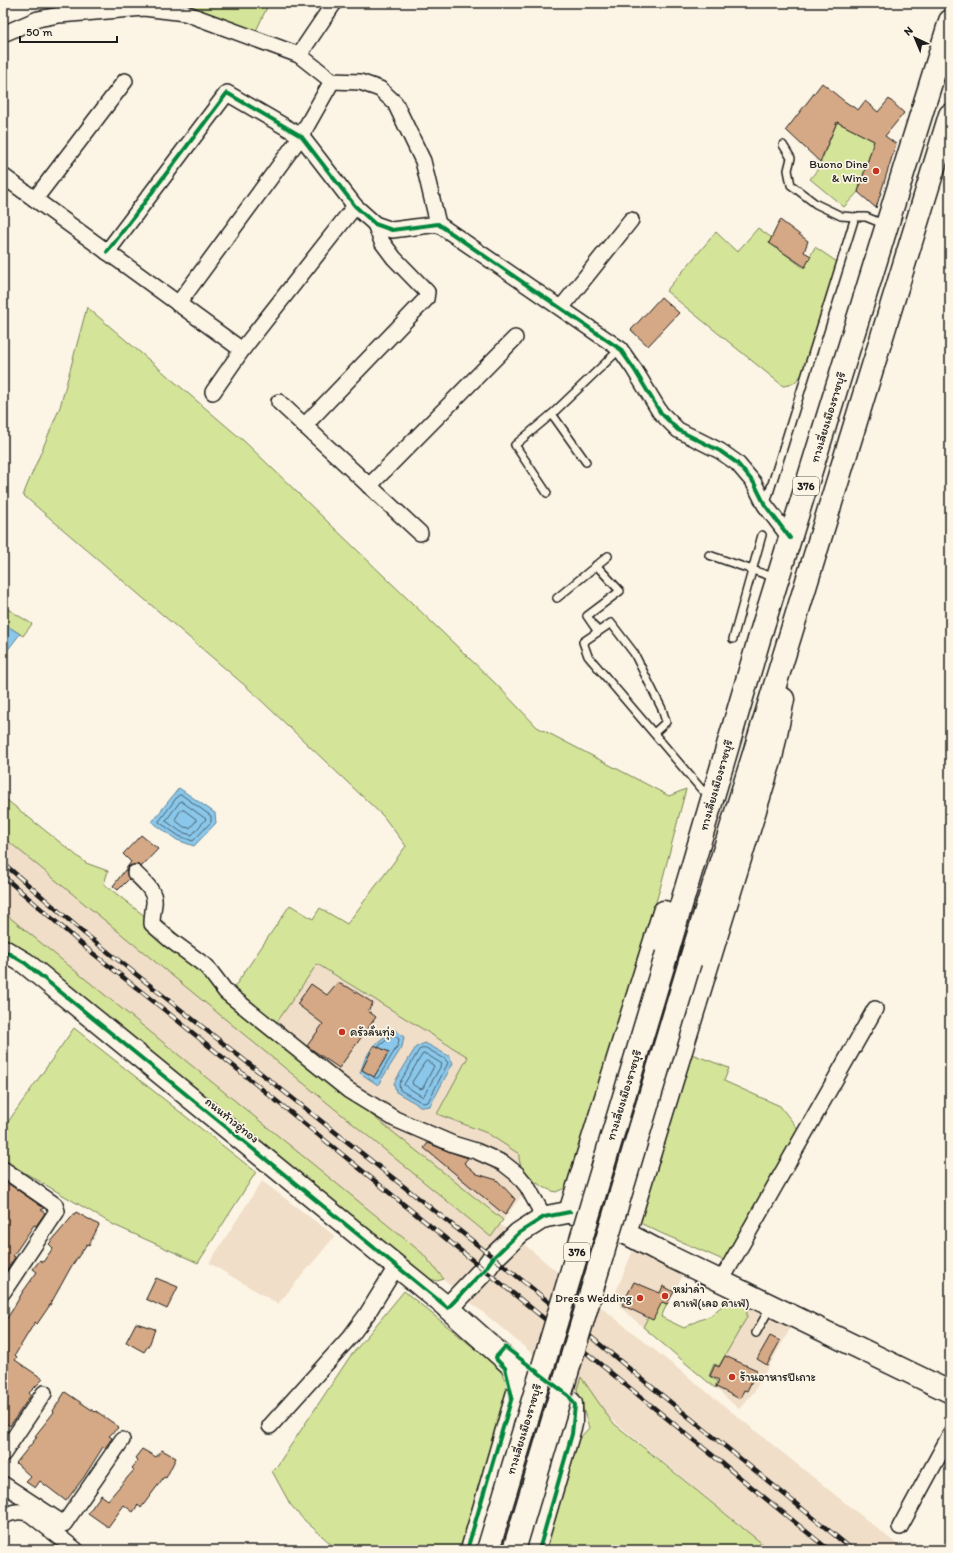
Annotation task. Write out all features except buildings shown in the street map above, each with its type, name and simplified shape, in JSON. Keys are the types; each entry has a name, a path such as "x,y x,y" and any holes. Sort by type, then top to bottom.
{"main road":[{"name":"ทางเลี่ยงเมืองราชบุรี","path":"488,1550 667,953 763,626 888,226 950,21"},
{"name":"ทางเลี่ยงเมืองราชบุรี","path":"514,1550 690,962 950,115"},
{"path":"625,1234 771,758 815,552"},
{"path":"570,1212 715,747 763,626"},
{"path":"448,1308 523,1375 554,1387 571,1404 572,1424 534,1550"},
{"path":"472,1550 523,1375"}],"street":[{"path":"299,55 334,3"},
{"path":"3,34 38,20 59,14 144,8 185,13 299,55 332,81 360,82 380,89 395,103 423,161 438,224"},
{"path":"35,199 125,81"},
{"path":"178,304 301,136 332,81"},
{"path":"107,252 228,93 301,136 355,206 375,224 392,230 438,224 620,349 660,412 678,430 720,451 737,463 754,483 765,505 790,538"},
{"path":"3,176 242,350"},
{"path":"213,392 242,350 355,206"},
{"path":"561,308 631,220"},
{"path":"304,426 426,299 427,292 394,258 382,242 375,224"},
{"path":"369,486 515,338"},
{"path":"279,402 420,533"},
{"path":"135,872 147,885 153,895 154,906 152,924 169,939 207,967 226,992 244,1008 282,1036 348,1090 395,1119 453,1144 476,1150 503,1163 517,1174 527,1186 544,1217"},
{"name":"ถนนท้าวอู่ทอง","path":"3,950 25,963 448,1308"},
{"path":"721,1281 874,1009"},
{"path":"3,1169 55,1205 57,1211 3,1292"},
{"path":"448,1308 485,1270 493,1258 519,1233 544,1217 570,1212 625,1234 950,1392"},
{"path":"270,1426 350,1337 367,1314 396,1267"},
{"path":"3,1454 44,1394"},
{"path":"900,1527 950,1435"},
{"path":"3,1484 64,1524 122,1440"},
{"path":"3,1516 23,1511 30,1514 76,1550"}],"lane":[{"path":"783,145 792,158 788,170 791,185 816,204 841,216 866,217 888,226"},
{"path":"765,505 855,217"},
{"path":"548,494 515,445 552,414 620,349"},
{"path":"552,414 586,462"},
{"path":"733,639 762,534"},
{"path":"709,555 778,578"},
{"path":"557,598 608,556"},
{"path":"596,565 620,591 587,616 598,632"},
{"path":"654,733 666,722 662,709 634,653 611,623 583,642 588,656 702,790"},
{"path":"756,1333 771,1306"}],"shaded area":[{"path":"3,812 275,1025 316,964 468,1057 437,1114 487,1133 519,1154 524,1172 534,1180 503,1220 355,1103 561,1275 904,1550 769,1550 3,914"},
{"path":"262,1181 335,1236 278,1304 209,1263"},
{"path":"634,1248 684,1273 657,1325 647,1321 643,1327 621,1308 615,1294"},
{"path":"747,1303 793,1324 754,1392 739,1409 715,1388 717,1381 708,1376 714,1364 719,1365 747,1317"}],"green space":[{"path":"171,3 269,3 256,31"},
{"path":"837,122 874,141 858,192 844,207 810,179 818,169"},
{"path":"758,228 772,238 770,243 804,268 815,247 840,264 802,374 794,383 786,386 783,386 666,291 716,232 737,252"},
{"path":"87,307 245,442 496,684 537,727 669,796 686,789 661,885 575,1175 567,1187 556,1192 543,1187 526,1173 519,1161 519,1154 487,1133 437,1114 468,1057 317,964 275,1025 231,992 290,905 313,919 320,908 347,924 406,846 383,816 249,689 23,495 60,407"},
{"path":"3,606 32,624 23,636 3,623"},
{"path":"3,797 86,863 108,871 104,884 156,925 161,920 219,970 209,981 269,1033 503,1220 491,1237 3,837"},
{"path":"3,912 422,1253 444,1279 437,1281 423,1277 47,970 3,939"},
{"path":"74,1028 256,1172 198,1263 114,1225 3,1160 3,1129"},
{"path":"689,1053 729,1068 724,1081 780,1106 802,1134 723,1260 640,1223"},
{"path":"404,1291 500,1369 508,1387 463,1550 331,1550 331,1544 303,1519 290,1504 272,1471 277,1466 349,1358"},
{"path":"738,1299 747,1303 747,1317 719,1366 714,1364 709,1376 717,1381 715,1388 643,1327 657,1300 667,1304 661,1317 684,1328 710,1316 729,1300"},
{"path":"581,1377 612,1422 770,1550 542,1550 576,1442 589,1428 577,1389"}],"water":[{"path":"3,623 20,634 3,656"},
{"path":"179,788 215,813 216,823 194,846 177,840 152,822"},
{"path":"394,1029 404,1037 402,1047 378,1085 360,1073 365,1059 373,1046"},
{"path":"425,1043 449,1056 453,1063 430,1106 422,1107 396,1092 394,1083 416,1047"}],"railway":[{"path":"3,863 84,933 528,1285 853,1550"},
{"path":"3,876 85,947 829,1550"}],"cycle path":[{"path":"107,252 227,93 301,136 355,206 375,224 392,230 438,224 620,349 660,412 678,430 720,451 737,463 754,483 765,505 790,538"},
{"path":"3,950 25,963 448,1308 485,1269 493,1258 519,1233 544,1217 570,1212"},
{"path":"467,1550 512,1397 505,1368 496,1357 505,1347 569,1396 575,1405 572,1434 539,1550"}],"place":[{"name":"Buono Dine & Wine","path":"876,171"},
{"name":"ครัวลั่นทุ่ง","path":"342,1032"},
{"name":"หม่าล่า คาเฟ่(เลอ คาเฟ่)","path":"665,1296"},
{"name":"Dress Wedding","path":"640,1298"},
{"name":"ร้านอาหารปีเถาะ","path":"732,1377"}]}
